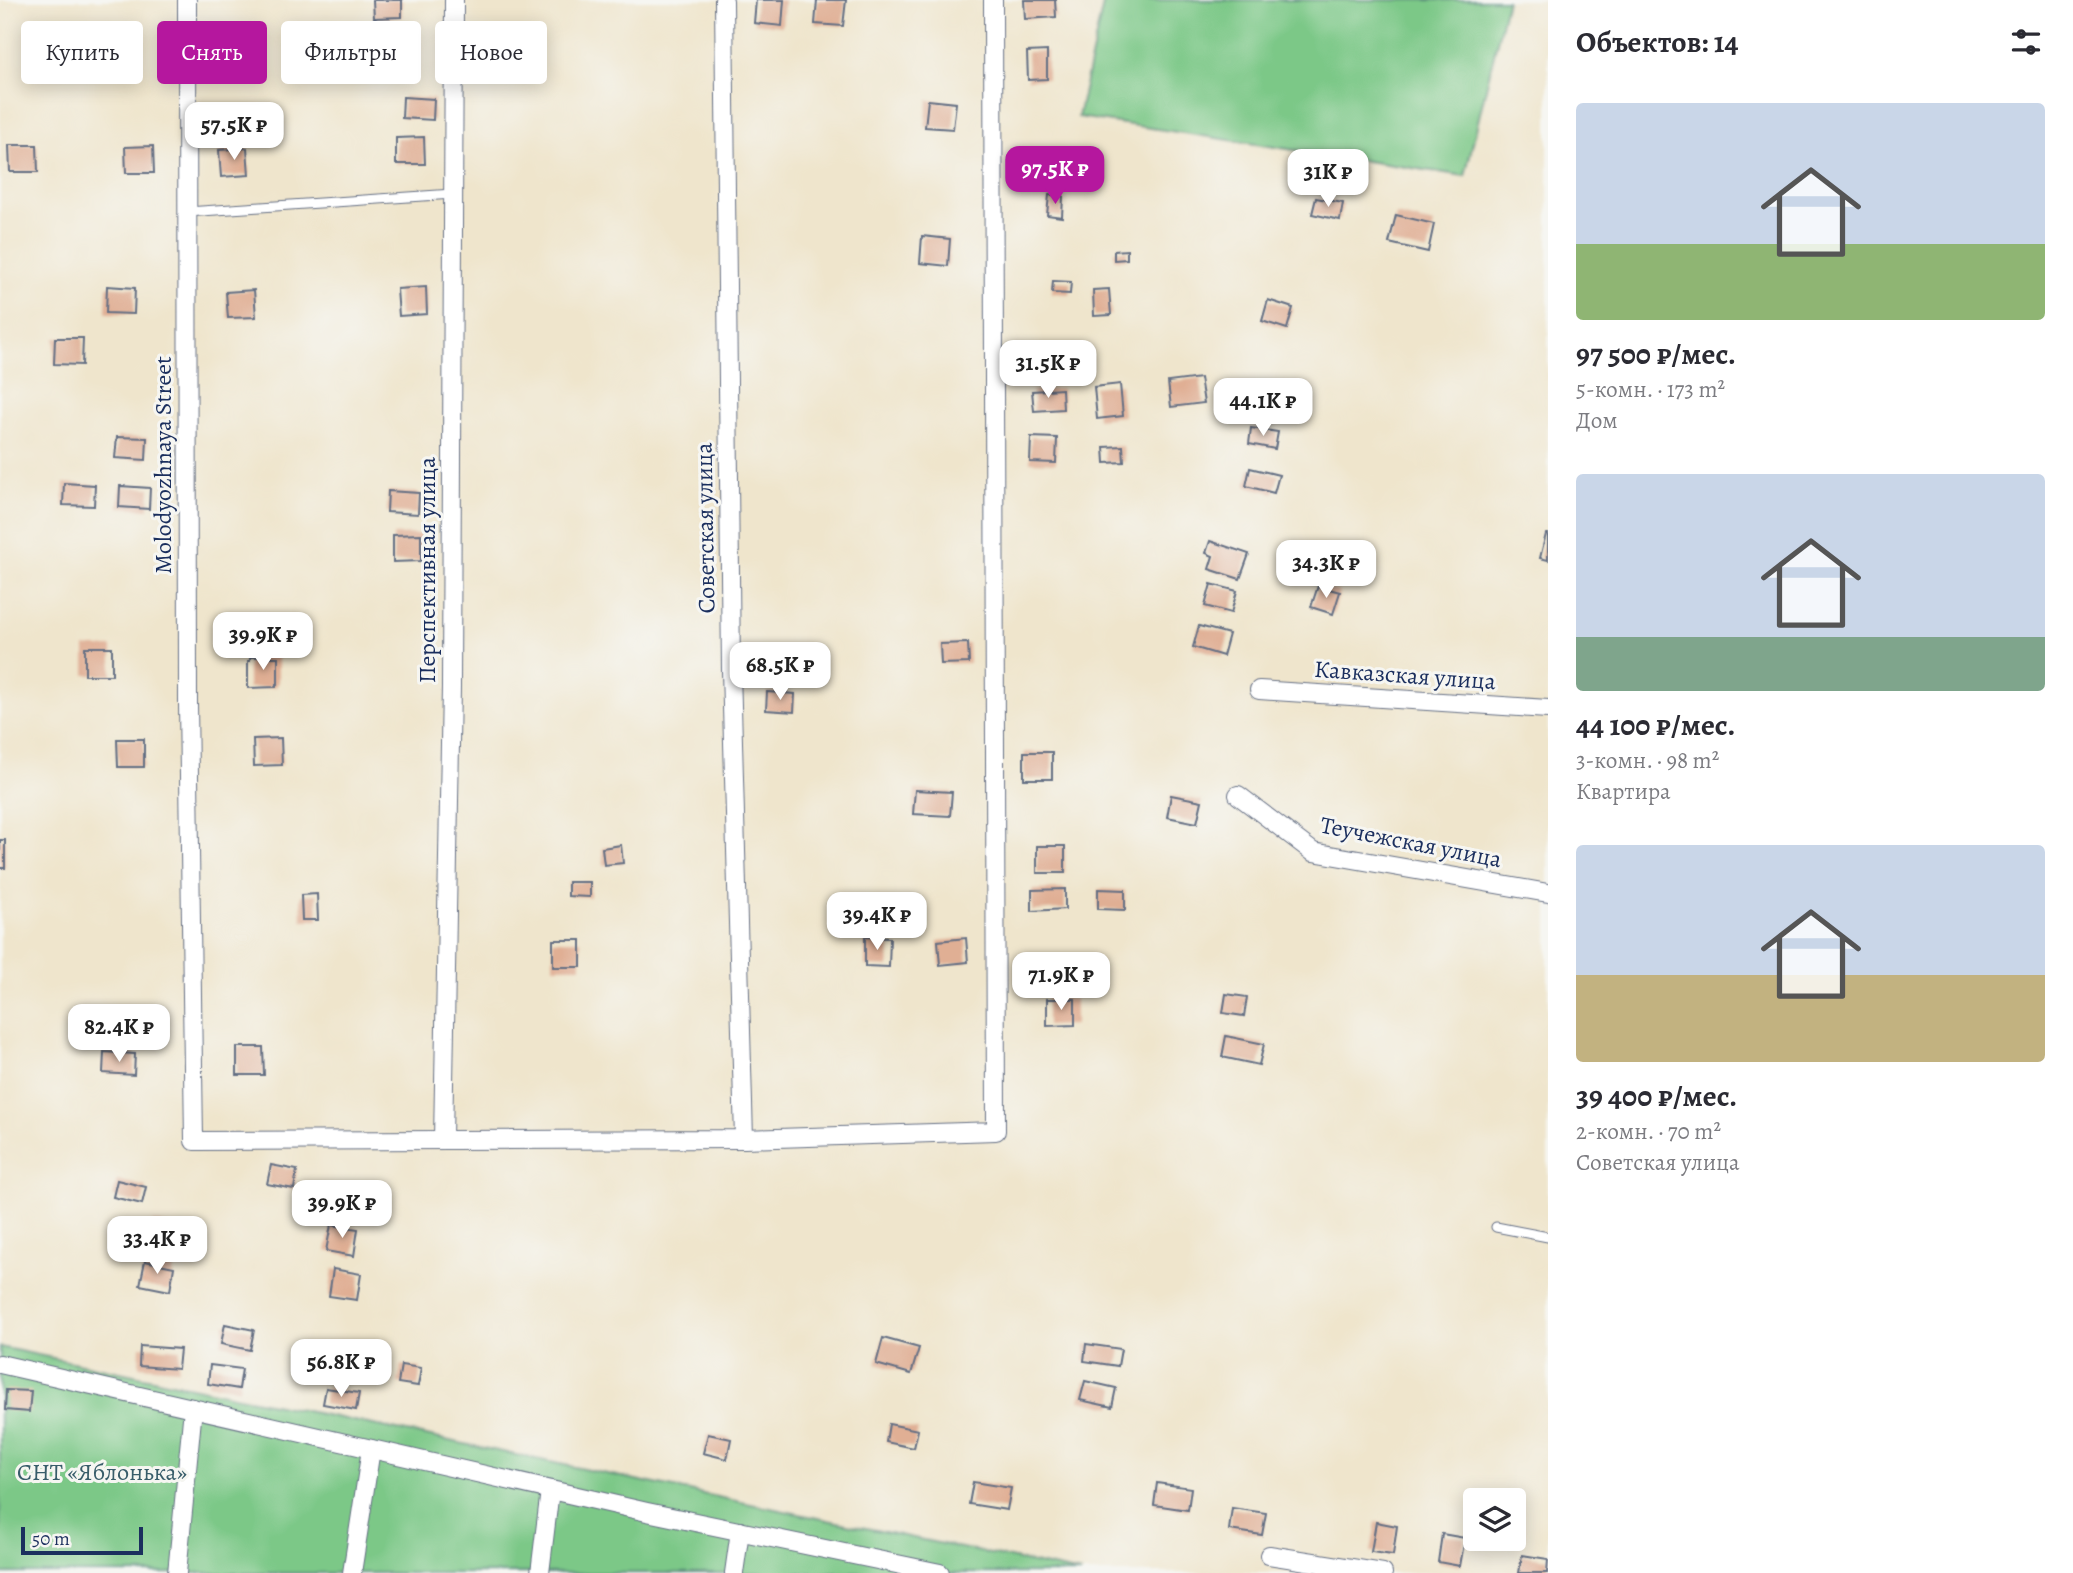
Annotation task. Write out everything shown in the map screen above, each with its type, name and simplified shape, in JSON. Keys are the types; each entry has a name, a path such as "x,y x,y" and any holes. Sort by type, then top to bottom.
{"street":[{"name":"Molodyozhnaya Street","path":"187,0 188,703 194,1141 443,1140"},
{"name":"Перспективная улица","path":"443,1140 451,687 454,0"},
{"name":"Советская улица","path":"724,0 731,670 744,1139"},
{"path":"443,1140 744,1139 996,1131 993,0"},
{"name":"Кавказская улица","path":"1259,690 1548,709"},
{"name":"Теучежская улица","path":"1238,795 1313,852 1548,893"},
{"path":"0,1364 550,1490 932,1572"},
{"path":"177,1573 193,1408"},
{"path":"352,1573 370,1448"},
{"path":"540,1573 550,1490"},
{"path":"734,1573 740,1531"},
{"path":"1269,1555 1383,1573"}],"lane":[{"path":"187,212 453,194"},
{"path":"1496,1227 1548,1237"}],"green space":[{"path":"1104,0 1507,0 1465,176 1078,117"},
{"name":"СНТ «Яблонька»","path":"0,1347 1081,1573 0,1573"}],"building":[{"path":"373,0 402,0 402,17 374,18"},
{"path":"756,0 784,0 782,26 754,23"},
{"path":"817,0 846,0 843,26 815,24"},
{"path":"1024,0 1055,0 1056,17 1025,19"},
{"path":"1047,51 1047,79 1028,80 1027,52"},
{"path":"403,97 434,99 433,120 402,118"},
{"path":"928,100 956,103 953,129 925,127"},
{"path":"424,137 425,164 396,164 396,138"},
{"path":"9,145 37,145 38,172 10,172"},
{"path":"153,146 154,173 126,173 125,147"},
{"path":"247,148 249,175 221,177 219,150"},
{"path":"1049,195 1063,196 1062,217 1047,215"},
{"path":"1316,198 1343,203 1340,220 1312,214"},
{"path":"1396,215 1434,224 1428,252 1389,243"},
{"path":"922,236 950,239 948,266 920,263"},
{"path":"1127,250 1127,259 1114,260 1114,251"},
{"path":"1053,281 1071,282 1070,294 1052,293"},
{"path":"107,286 135,288 134,314 106,313"},
{"path":"426,287 427,314 399,316 397,289"},
{"path":"1109,289 1111,315 1094,316 1093,290"},
{"path":"254,290 256,317 228,318 226,292"},
{"path":"1268,300 1293,308 1287,329 1262,321"},
{"path":"55,338 83,338 82,365 54,364"},
{"path":"1200,378 1204,403 1171,407 1168,382"},
{"path":"1120,384 1123,416 1097,419 1094,387"},
{"path":"1238,384 1278,386 1276,406 1236,404"},
{"path":"1062,389 1063,409 1034,411 1032,391"},
{"path":"1251,428 1278,432 1275,449 1249,444"},
{"path":"117,437 147,438 146,460 115,458"},
{"path":"1031,437 1057,438 1056,463 1030,462"},
{"path":"1123,446 1124,462 1105,463 1104,447"},
{"path":"1250,468 1279,475 1274,493 1246,486"},
{"path":"64,483 95,485 94,506 63,505"},
{"path":"120,486 150,488 149,509 119,507"},
{"path":"388,491 419,493 418,514 387,512"},
{"path":"421,534 421,561 393,562 393,535"},
{"path":"1548,534 1548,560 1540,558"},
{"path":"1210,541 1249,554 1240,579 1209,569 1213,556 1206,553"},
{"path":"1211,584 1237,591 1231,613 1205,606"},
{"path":"1318,586 1340,592 1333,614 1311,607"},
{"path":"1199,626 1229,634 1223,656 1193,647"},
{"path":"968,643 969,663 941,664 940,644"},
{"path":"85,647 112,647 112,675 85,675"},
{"path":"250,657 278,657 276,687 248,688"},
{"path":"767,692 795,694 794,712 766,710"},
{"path":"281,738 282,765 254,766 253,739"},
{"path":"117,739 144,739 144,767 118,767"},
{"path":"1024,752 1052,752 1052,779 1024,779"},
{"path":"915,790 952,792 950,816 913,814"},
{"path":"1171,795 1202,801 1197,823 1167,817"},
{"path":"0,840 5,840 5,868 0,868"},
{"path":"621,845 623,863 604,865 602,848"},
{"path":"1037,846 1065,846 1065,873 1037,873"},
{"path":"568,882 590,882 590,897 568,896"},
{"path":"1065,889 1065,909 1032,911 1032,890"},
{"path":"1098,889 1125,890 1125,910 1098,909"},
{"path":"317,894 318,920 302,920 301,895"},
{"path":"865,937 890,938 889,967 865,966"},
{"path":"966,938 968,962 940,965 938,941"},
{"path":"553,940 581,940 581,967 553,967"},
{"path":"1226,994 1247,997 1244,1016 1223,1013"},
{"path":"1047,999 1075,999 1075,1025 1047,1026"},
{"path":"1226,1036 1264,1044 1259,1065 1222,1057"},
{"path":"237,1047 263,1047 264,1075 237,1075"},
{"path":"104,1052 135,1054 134,1075 103,1073"},
{"path":"271,1165 297,1170 294,1189 267,1184"},
{"path":"117,1180 146,1187 142,1204 113,1197"},
{"path":"154,1222 179,1228 174,1250 149,1244"},
{"path":"331,1225 358,1229 354,1256 326,1251"},
{"path":"145,1261 174,1267 170,1291 140,1285"},
{"path":"333,1269 361,1274 357,1300 329,1296"},
{"path":"225,1324 254,1330 250,1350 221,1344"},
{"path":"883,1338 919,1348 911,1374 876,1364"},
{"path":"1086,1344 1121,1349 1118,1366 1084,1361"},
{"path":"140,1346 180,1349 178,1369 139,1366"},
{"path":"210,1365 242,1369 239,1389 208,1384"},
{"path":"401,1365 421,1368 418,1386 398,1383"},
{"path":"1085,1381 1116,1388 1112,1407 1080,1400"},
{"path":"326,1388 359,1393 356,1410 323,1404"},
{"path":"6,1390 31,1391 29,1412 5,1410"},
{"path":"889,1424 918,1430 914,1448 886,1442"},
{"path":"708,1434 731,1439 727,1459 703,1453"},
{"path":"973,1482 1011,1488 1007,1510 969,1504"},
{"path":"1157,1483 1191,1488 1188,1510 1154,1505"},
{"path":"1232,1508 1266,1513 1262,1535 1229,1530"},
{"path":"1376,1522 1397,1526 1393,1555 1371,1552"},
{"path":"1442,1534 1463,1538 1460,1566 1438,1562"},
{"path":"1522,1555 1548,1559 1547,1573 1519,1573"}]}
